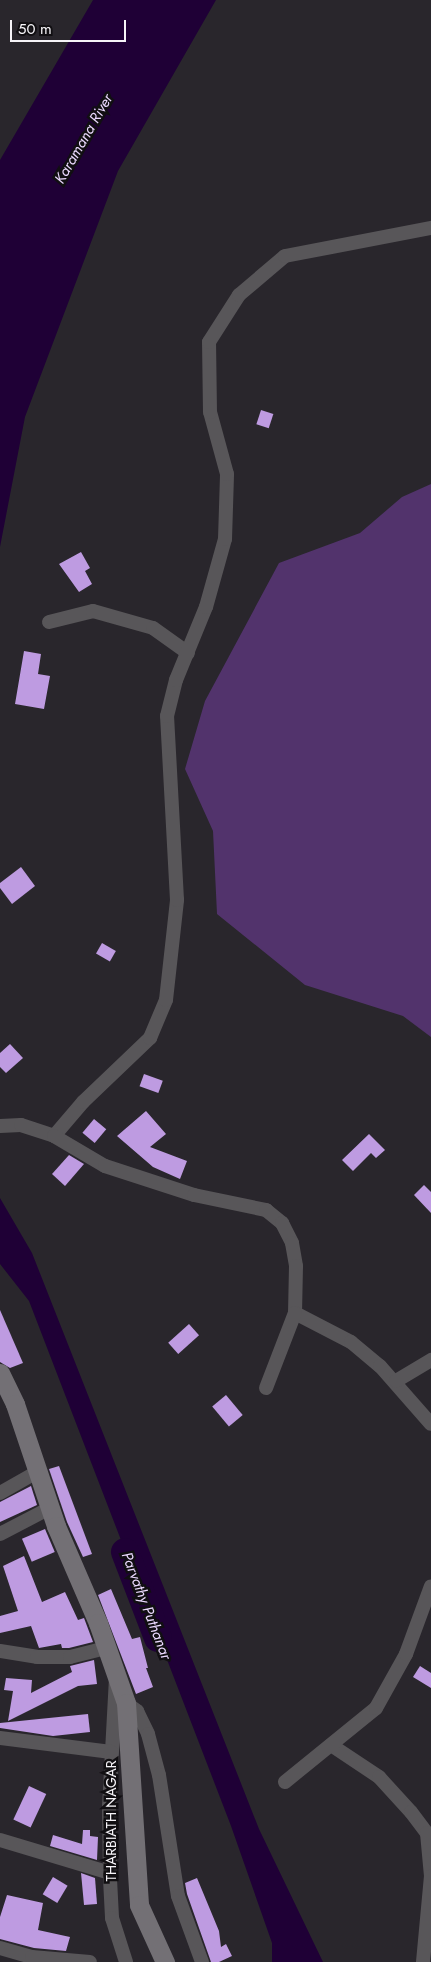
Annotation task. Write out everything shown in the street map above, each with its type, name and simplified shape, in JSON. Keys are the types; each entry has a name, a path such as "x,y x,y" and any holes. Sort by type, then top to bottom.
{"street":[{"path":"54,1136 83,1102 150,1038 166,1000 176,900 167,716 206,607 225,539 227,474 210,412 209,342 239,295 285,256 431,228"},
{"path":"49,622 93,611 153,628 188,653"},
{"path":"0,1126 21,1125 54,1136 114,1170 194,1195 266,1210 282,1223 292,1243 296,1266 295,1313 266,1388"},
{"path":"295,1313 351,1342 396,1381 431,1424"},
{"path":"396,1381 431,1360"},
{"path":"0,1373 15,1404 50,1508 126,1703 134,1793 138,1905 165,1962"},
{"path":"0,1492 37,1472"},
{"path":"0,1534 50,1508"},
{"path":"285,1782 376,1708 406,1654 431,1586"},
{"path":"0,1652 37,1657 70,1657 106,1648"},
{"name":"THARBIATH NAGAR","path":"116,1677 111,1752 110,1873 112,1918 126,1962"},
{"path":"126,1703 137,1711 148,1734 159,1774 178,1896 202,1962"},
{"path":"0,1738 111,1752"},
{"path":"331,1745 379,1777 411,1812 427,1833 431,1876 423,1962"},
{"path":"0,1840 110,1873"},
{"path":"0,1948 31,1959 90,1962"}],"shaded area":[{"path":"431,484 431,1037 403,1016 305,985 217,914 213,831 185,769 205,701 279,563 360,533 402,497"}],"water":[{"name":"Karamana River","path":"93,0 216,0 118,171 25,417 0,547 0,160"},
{"path":"0,1198 32,1253 259,1829 323,1962 272,1962 272,1943 231,1826 29,1301 0,1264"}],"building":[{"path":"261,410 273,414 269,428 256,424"},
{"path":"81,552 90,568 85,571 92,584 79,592 59,564"},
{"path":"24,651 41,654 38,674 50,676 44,709 15,704"},
{"path":"21,867 35,886 12,904 0,888 0,883"},
{"path":"102,943 116,951 110,961 96,953"},
{"path":"10,1044 23,1058 6,1073 0,1067 0,1053"},
{"path":"144,1074 163,1081 158,1093 140,1086"},
{"path":"146,1111 166,1134 150,1147 187,1161 180,1179 153,1167 117,1136"},
{"path":"94,1119 106,1129 95,1143 82,1133"},
{"path":"369,1134 385,1150 376,1158 371,1153 353,1171 342,1160"},
{"path":"69,1155 84,1164 65,1186 52,1174"},
{"path":"424,1185 431,1192 431,1213 414,1195"},
{"path":"0,1310 23,1363 10,1368 0,1362"},
{"path":"189,1324 199,1335 178,1354 168,1343"},
{"path":"226,1395 243,1415 229,1426 212,1407"},
{"path":"59,1466 92,1554 83,1557 67,1522 49,1469"},
{"path":"31,1486 37,1505 0,1522 0,1502"},
{"path":"45,1529 55,1552 32,1562 22,1539"},
{"path":"24,1556 42,1602 65,1592 78,1620 84,1618 93,1642 69,1648 62,1648 61,1644 39,1648 31,1626 0,1633 0,1616 18,1611 3,1566"},
{"path":"111,1589 132,1639 140,1637 148,1668 146,1668 153,1687 136,1694 98,1595"},
{"path":"94,1660 97,1684 78,1686 8,1721 13,1691 4,1690 6,1678 32,1680 31,1693 72,1672 70,1666"},
{"path":"420,1666 431,1673 431,1688 413,1677"},
{"path":"88,1714 90,1732 53,1736 0,1728 0,1723"},
{"path":"29,1786 46,1794 31,1828 13,1820"},
{"path":"83,1830 90,1830 90,1836 98,1837 97,1860 50,1846 53,1835 82,1844"},
{"path":"81,1873 95,1878 97,1904 84,1905"},
{"path":"53,1877 68,1886 57,1903 43,1894"},
{"path":"197,1878 219,1931 221,1947 226,1944 232,1956 219,1962 211,1962 187,1894 185,1883"},
{"path":"7,1895 43,1903 38,1930 70,1937 66,1951 34,1948 0,1939 0,1917"}],"waterway":[{"name":"Parvathy Puthanar","path":"125,1552 158,1638"}]}
